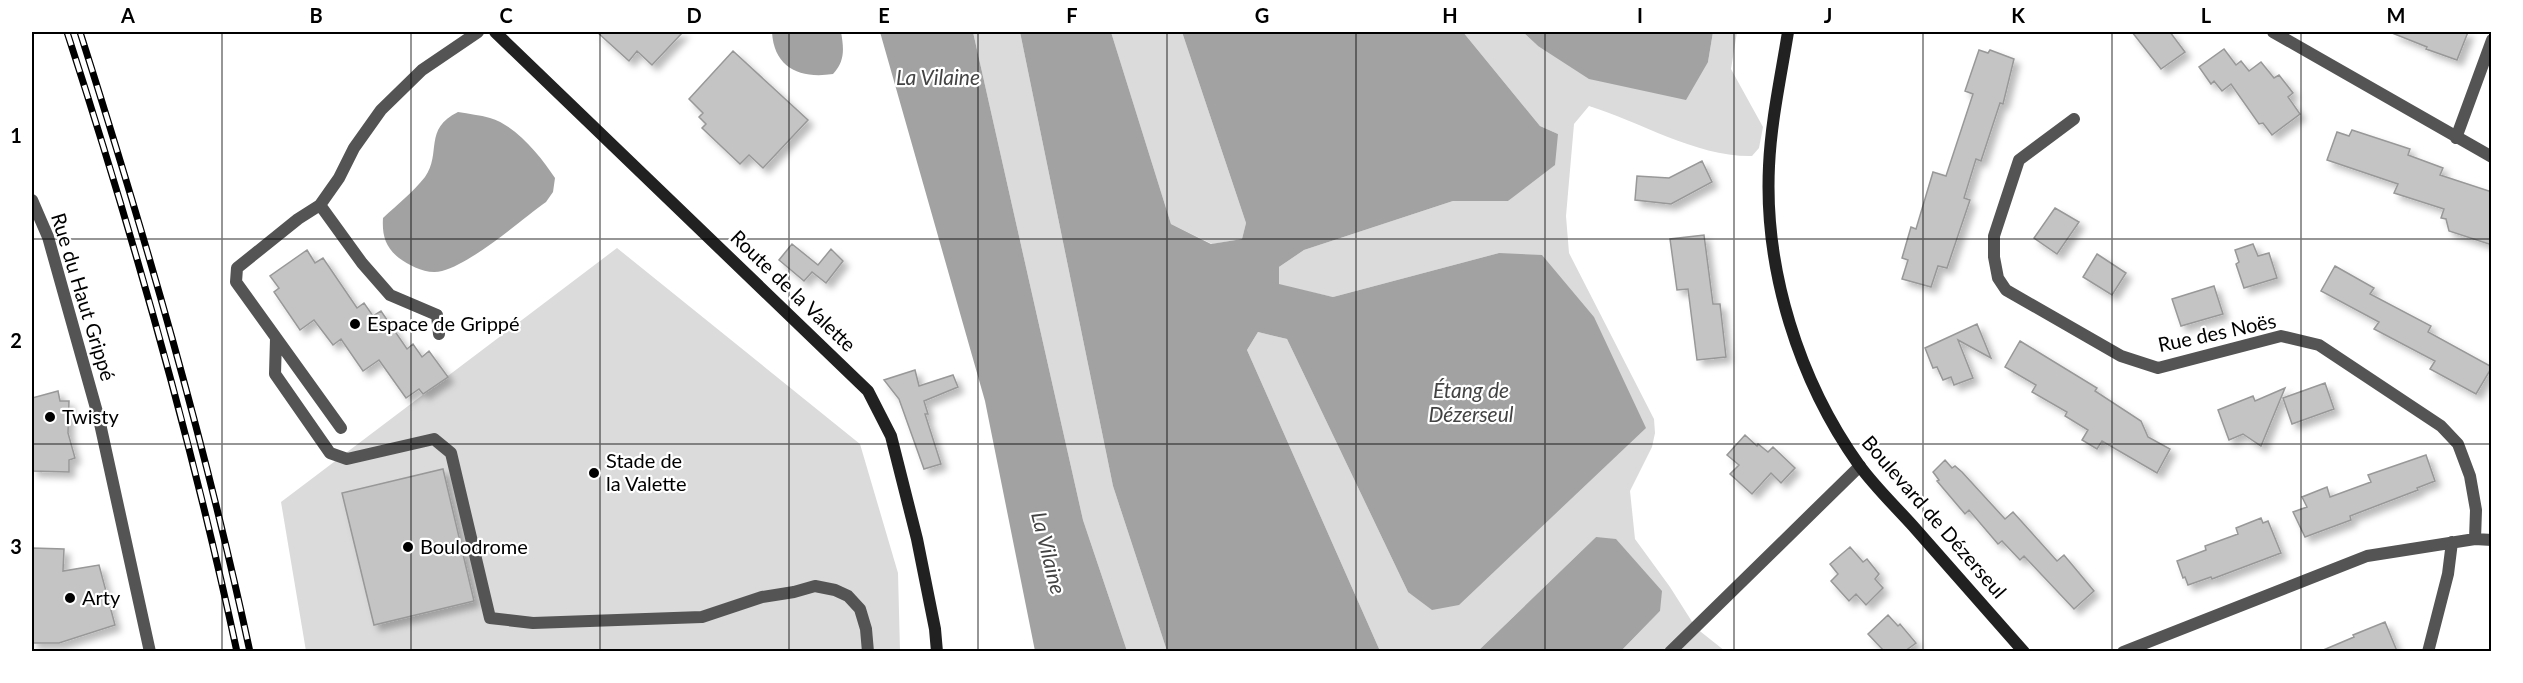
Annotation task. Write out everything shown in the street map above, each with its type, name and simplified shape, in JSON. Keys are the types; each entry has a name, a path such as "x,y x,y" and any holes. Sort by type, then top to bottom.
{"street":[{"path":"341,428 236,282 237,268 298,219 320,205 339,178 354,148 381,110 422,70 478,32"},
{"name":"Route de la Valette","path":"495,32 868,391 891,436 894,447 917,539 935,628 937,651"},
{"name":"Boulevard de Dézerseul","path":"1788,32 1773,123 1769,167 1770,210 1774,256 1799,355 1826,414 1860,466 2025,651"},
{"name":"Boulevard de Dézerseul","path":"1773,123 1793,32"},
{"path":"2272,32 2492,157"},
{"path":"2456,138 2492,40"},
{"name":"Rue des Noës","path":"2074,119 2019,160 1994,236 1994,257 1998,278 2006,290 2121,356 2158,368 2282,336 2319,345 2441,426 2458,444 2470,476 2476,510 2475,539"},
{"name":"Rue du Haut Grippé","path":"32,200 48,237 99,419 150,651"},
{"path":"320,205 362,263 390,295 437,315 439,334"},
{"path":"276,339 275,374 330,453 347,459 434,439 451,453 490,618 533,623 702,617 762,597 815,586 835,590 848,596 860,609 866,629 868,651"},
{"path":"1670,651 1860,466"},
{"path":"2122,651 2367,556 2475,539 2492,540"},
{"path":"2428,651 2448,574 2452,542"}],"shaded area":[{"path":"973,32 1020,32 1113,486 1167,651 1127,651 1083,520"},
{"path":"1111,32 1182,32 1246,223 1242,239 1212,244 1171,224"},
{"path":"1463,32 1523,32 1538,46 1708,62 1713,32 1737,32 1731,69 1763,127 1759,148 1752,156 1731,155 1690,145 1589,106 1574,124 1566,216 1569,253 1654,419 1655,433 1652,447 1630,491 1635,539 1696,628 1725,651 1621,651 1660,611 1596,537 1478,651 1380,651 1247,350 1258,332 1287,339 1408,592 1499,253 1333,297 1279,285 1279,267 1304,250 1453,201 1508,201 1558,134 1540,126"},
{"name":"Stade de la Valette","path":"617,248 860,444 898,573 900,651 306,651 281,502"}],"water":[{"path":"772,32 841,32 843,49 840,64 833,74 821,75 810,75 791,68 778,54"},
{"name":"La Vilaine","path":"880,32 973,32 1083,520 1127,651 1035,651 985,401"},
{"name":"Étang de Dézerseul","path":"1020,32 1111,32 1171,224 1211,244 1242,239 1246,223 1182,32 1463,32 1540,126 1558,134 1555,165 1508,201 1453,201 1304,250 1279,267 1279,284 1333,297 1499,253 1542,255 1594,317 1646,428 1459,605 1432,610 1408,592 1287,339 1258,332 1247,350 1380,651 1167,651 1113,486"},
{"path":"1523,32 1713,32 1708,62 1686,100 1589,79 1538,46"},
{"path":"458,112 490,118 519,135 555,178 553,192 546,202 496,241 468,259 442,271 425,271 403,261 390,250 384,235 383,218 425,177 430,168 440,126"},
{"path":"1596,537 1616,539 1662,591 1660,611 1621,651 1478,651"}],"building":[{"path":"597,32 683,32 652,65 637,51 629,61"},
{"path":"2132,32 2170,32 2185,52 2161,69"},
{"path":"2392,32 2468,32 2457,60 2426,49 2427,47"},
{"path":"2224,49 2236,65 2241,61 2249,71 2261,62 2274,78 2279,75 2293,93 2288,97 2300,114 2272,135 2263,123 2259,124 2231,84 2222,91 2214,81 2211,84 2199,67"},
{"path":"1979,50 1988,53 1990,50 2014,59 2003,104 2000,103 1981,161 1976,159 1964,198 1970,200 1947,268 1938,266 1931,287 1902,279 1908,260 1902,258 1911,227 1916,229 1933,172 1946,176 1973,94 1965,91"},
{"path":"733,51 808,120 763,168 749,155 740,164 702,128 706,124 699,117 703,113 689,99"},
{"path":"2352,130 2410,149 2408,155 2443,168 2440,175 2492,192 2492,245 2449,231 2446,219 2441,218 2444,209 2394,193 2398,184 2327,160 2337,132 2349,136"},
{"path":"1702,161 1712,182 1671,204 1635,200 1637,176 1669,178"},
{"path":"2055,208 2079,222 2057,254 2034,238"},
{"path":"1704,235 1713,304 1720,304 1726,357 1697,360 1688,289 1677,290 1670,239"},
{"path":"792,244 818,265 831,249 843,261 826,283 812,272 804,281 779,260"},
{"path":"2253,244 2258,256 2269,253 2277,278 2244,288 2236,264 2239,262 2235,250"},
{"name":"Espace de Grippé","path":"307,250 315,263 323,258 357,308 364,303 373,316 381,311 407,349 413,344 422,357 429,351 448,377 423,394 419,389 406,398 379,360 363,371 341,339 333,345 314,320 300,330 274,292 279,288 270,276"},
{"path":"2097,254 2126,273 2112,295 2083,277"},
{"path":"2335,266 2374,288 2370,294 2431,326 2428,332 2492,367 2476,394 2430,369 2435,361 2374,329 2379,322 2321,291"},
{"path":"2214,286 2223,314 2181,326 2172,299"},
{"path":"1977,324 1991,358 1958,340 1973,378 1954,385 1951,377 1943,380 1937,367 1933,368 1925,348"},
{"path":"2020,341 2097,388 2095,391 2141,421 2148,437 2170,449 2157,473 2102,441 2097,449 2082,440 2088,430 2065,416 2067,412 2032,392 2036,385 2005,367"},
{"path":"915,370 919,386 953,375 958,387 924,401 928,414 925,414 941,464 924,469 899,399 884,380"},
{"path":"2325,383 2334,409 2292,424 2283,398"},
{"path":"2285,388 2261,446 2243,434 2229,440 2218,410 2253,396 2255,401"},
{"name":"Twisty","path":"58,391 60,401 69,401 68,433 75,458 69,460 69,472 32,471 32,398"},
{"path":"1745,435 1768,452 1773,447 1795,468 1781,483 1771,473 1752,494 1730,474 1739,465 1727,455"},
{"path":"2426,455 2435,481 2417,488 2418,490 2350,516 2351,520 2305,537 2293,512 2307,507 2302,497 2327,487 2330,497 2371,482 2368,475"},
{"path":"1945,460 1952,468 1955,466 1962,472 2005,519 2013,512 2057,561 2064,555 2094,591 2074,609 2024,556 2020,560 2002,541 1998,544 1969,510 1965,514 1937,481 1939,480 1933,472"},
{"name":"Boulodrome","path":"443,469 474,601 374,625 342,493"},
{"path":"2261,518 2263,523 2268,521 2281,553 2212,579 2211,577 2188,585 2177,561 2206,550 2205,546 2238,534 2236,528"},
{"path":"1850,547 1863,562 1867,559 1879,574 1875,579 1883,588 1866,605 1856,594 1849,601 1831,581 1838,574 1830,564"},
{"name":"Arty","path":"32,548 64,549 63,571 99,565 115,625 59,643 32,643"},
{"path":"1888,615 1898,626 1900,624 1916,643 1905,651 1884,651 1868,634"},
{"path":"2385,622 2397,651 2321,651 2354,637 2353,635"}],"railway":[{"path":"67,32 160,339 201,495 237,652"},
{"path":"80,32 128,185 194,417 250,652"}],"place":[{"name":"Espace de Grippé","path":"355,324"},
{"name":"Twisty","path":"50,417"},
{"name":"Stade de la Valette","path":"594,473"},
{"name":"Boulodrome","path":"408,547"},
{"name":"Arty","path":"70,598"}]}
